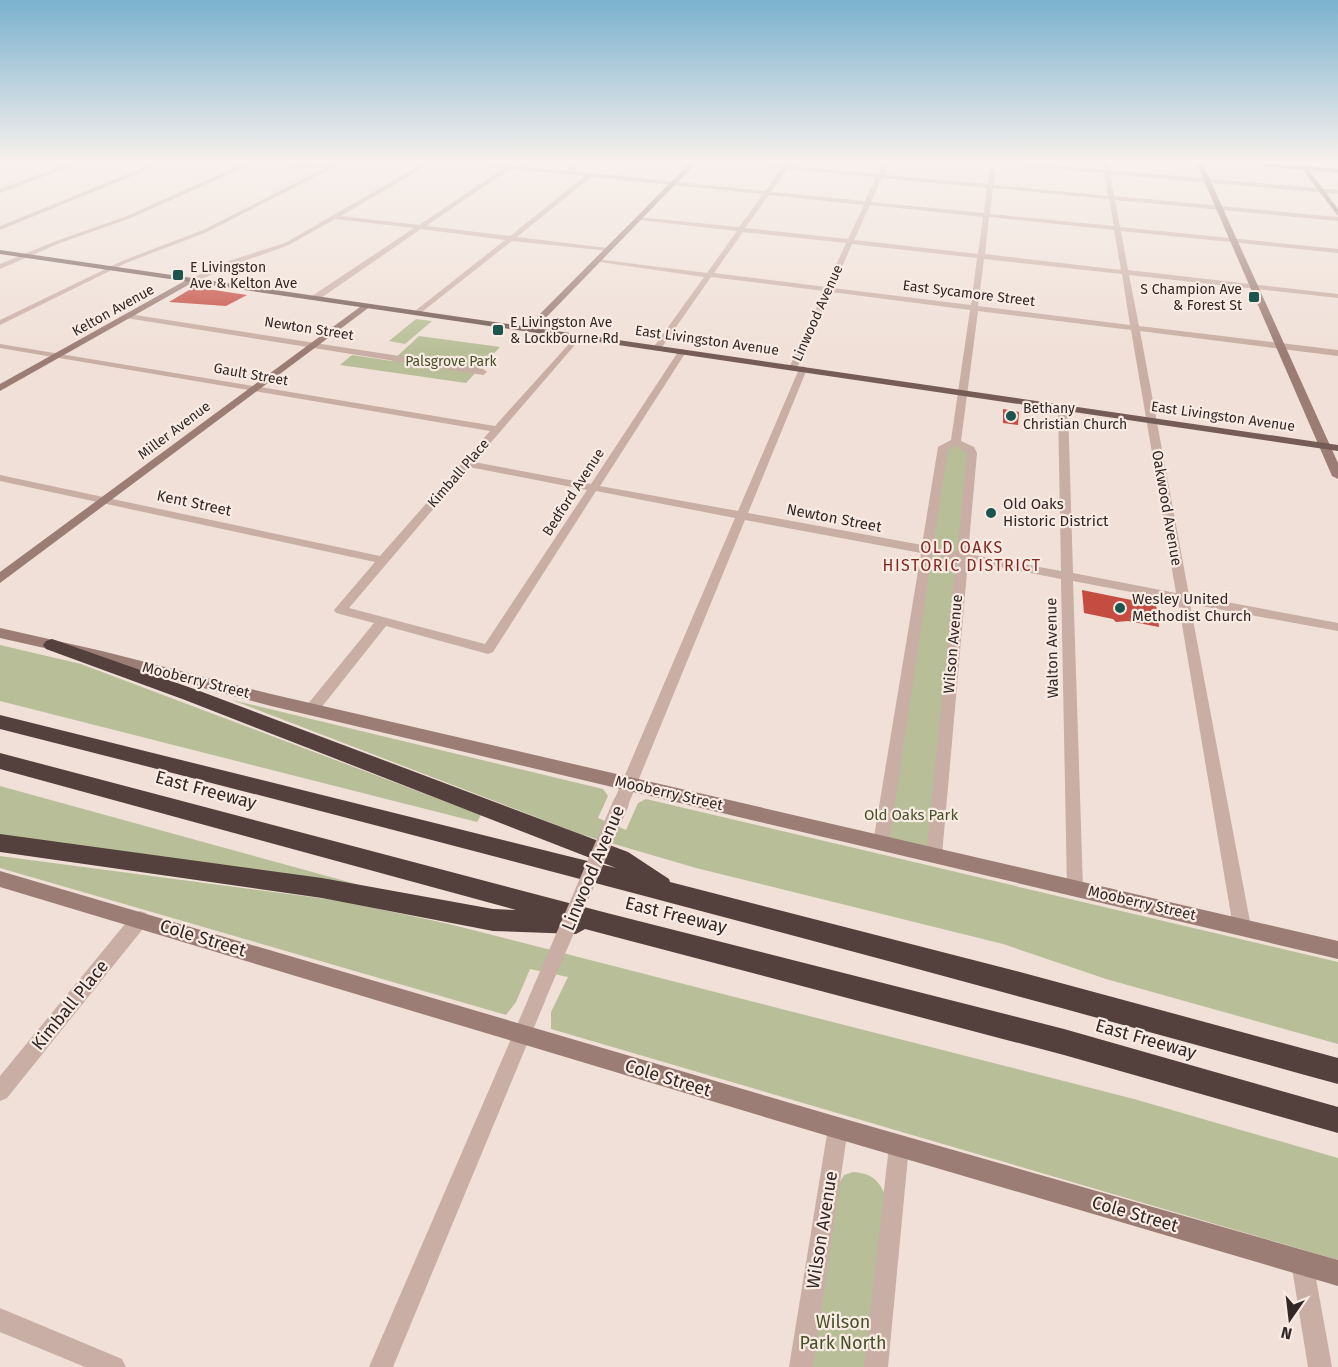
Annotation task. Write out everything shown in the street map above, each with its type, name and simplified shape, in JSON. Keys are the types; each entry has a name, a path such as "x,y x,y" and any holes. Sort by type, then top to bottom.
{"highway":[{"path":"52,645 252,718 620,859 672,893"},
{"name":"East Freeway","path":"0,722 366,813 1020,984 1338,1071"},
{"name":"East Freeway","path":"0,761 608,924 1052,1039 1338,1120"},
{"path":"0,843 322,888 493,920 608,924"}],"main road":[{"name":"East Livingston Avenue","path":"0,252 1338,448"}],"street":[{"path":"0,267 111,224"},
{"path":"0,323 137,256 219,224"},
{"name":"Kelton Avenue","path":"0,388 194,280 222,266 287,244 323,224"},
{"path":"393,224 607,250"},
{"path":"315,298 426,224"},
{"path":"418,313 529,224"},
{"path":"529,330 633,224"},
{"path":"693,224 1338,296"},
{"path":"657,348 745,224"},
{"name":"Linwood Avenue","path":"381,1367 742,516 828,290 858,224"},
{"path":"881,843 943,447 956,442 987,224"},
{"path":"1075,224 1338,250"},
{"name":"Oakwood Avenue","path":"1116,224 1242,927"},
{"path":"1226,224 1338,476"},
{"name":"East Sycamore Street","path":"596,261 1338,353"},
{"name":"Miller Avenue","path":"0,579 367,306"},
{"name":"Newton Street","path":"129,316 483,372"},
{"name":"Kimball Place","path":"383,621 340,610 576,337"},
{"name":"Gault Street","path":"0,346 496,429"},
{"name":"Bedford Avenue","path":"383,621 488,649 682,352"},
{"name":"Walton Avenue","path":"1063,408 1075,888"},
{"name":"Wilson Avenue","path":"934,855 972,453 970,449 956,442"},
{"name":"Newton Street","path":"466,464 1338,627"},
{"name":"Kent Street","path":"0,478 382,560"},
{"path":"312,709 383,621"},
{"name":"Mooberry Street","path":"0,633 312,709 1338,950"},
{"name":"Cole Street","path":"0,879 899,1146 1338,1273"},
{"name":"Kimball Place","path":"0,1091 140,919"},
{"name":"Wilson Avenue","path":"801,1367 838,1128"},
{"path":"876,1367 899,1146"},
{"path":"1302,1262 1320,1367"},
{"path":"0,1320 114,1367"}],"green space":[{"path":"416,319 432,321 405,344 389,341"},
{"name":"Palsgrove Park","path":"419,336 500,347 466,383 340,365 352,355 392,361"},
{"name":"Old Oaks Park","path":"956,442 969,449 930,849 885,839 945,446"},
{"path":"0,645 81,664 481,815 477,822 0,701"},
{"path":"232,700 603,789 608,796 598,818 626,830 638,803 646,799 1338,962 1338,1044 1106,979 1003,944 696,868 580,834"},
{"path":"0,786 367,887 0,836"},
{"path":"0,856 342,901 449,924 1134,1099 1338,1158 1338,1260 551,1029 551,1012 568,977 530,969 516,1002 506,1015 0,868"},
{"name":"Wilson Park North","path":"853,1172 870,1176 878,1182 886,1198 866,1367 811,1367 838,1185 844,1175"}],"building":[{"path":"194,287 247,295 226,306 169,302"},
{"name":"Bethany Christian Church","path":"1003,409 1019,412 1018,425 1003,423"},
{"name":"Wesley United Methodist Church","path":"1082,590 1156,605 1159,627 1128,621 1116,622 1113,619 1084,613"}],"place":[{"name":"E Livingston Ave & Kelton Ave","path":"178,275"},
{"name":"S Champion Ave & Forest St","path":"1254,297"},
{"name":"E Livingston Ave & Lockbourne Rd","path":"498,330"},
{"name":"Bethany Christian Church","path":"1011,416"},
{"name":"Old Oaks Historic District","path":"991,513"},
{"name":"Wesley United Methodist Church","path":"1120,608"}],"district":[{"name":"OLD OAKS HISTORIC DISTRICT","path":"962,556"}]}
